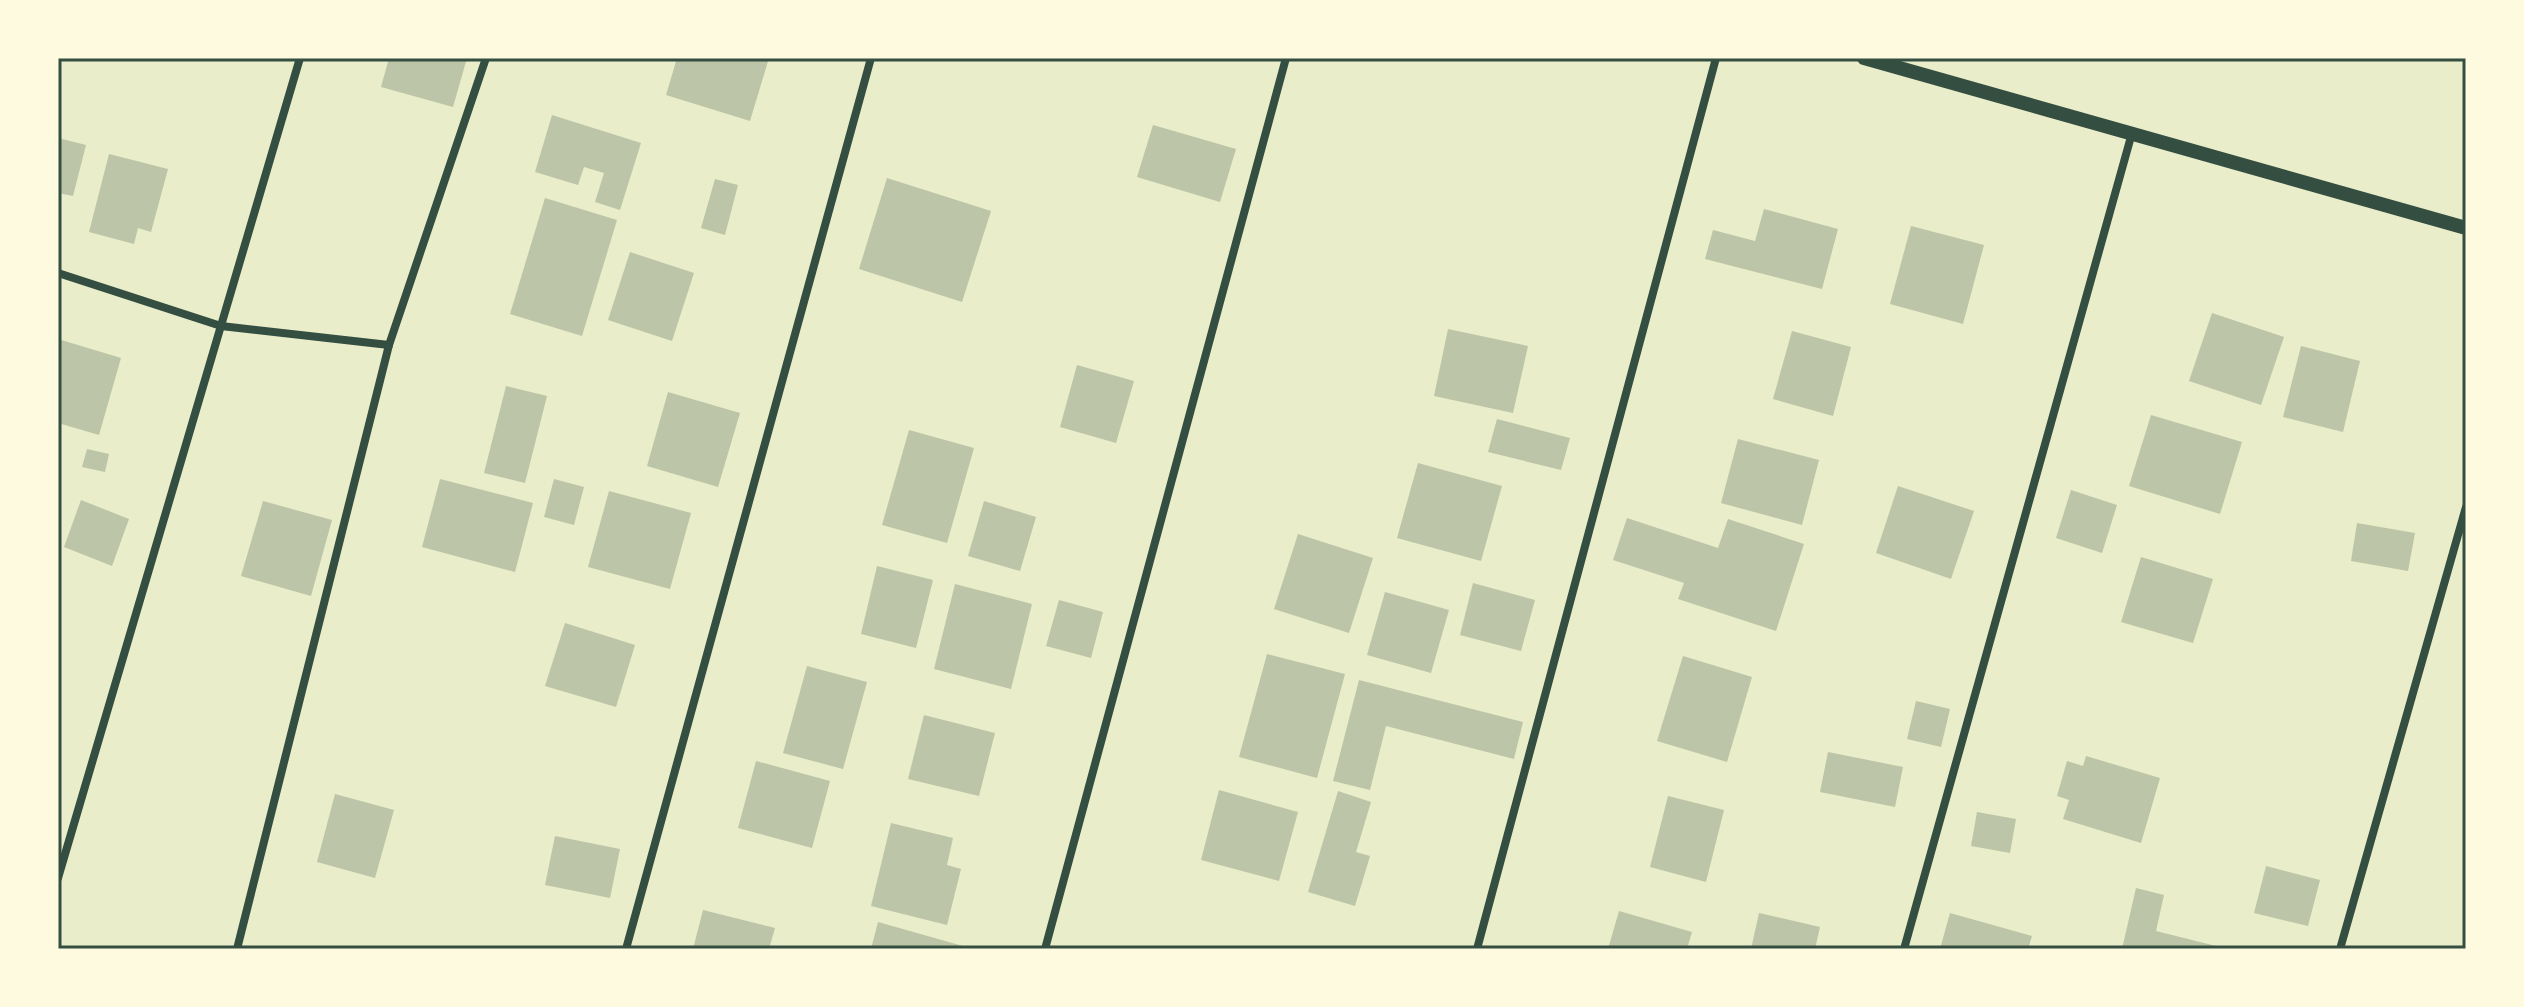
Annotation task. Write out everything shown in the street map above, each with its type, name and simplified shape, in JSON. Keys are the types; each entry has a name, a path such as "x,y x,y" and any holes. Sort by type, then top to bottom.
{"street":[{"path":"58,878 300,58"},
{"path":"237,949 389,345 486,58"},
{"path":"626,949 871,58"},
{"path":"1045,949 1286,58"},
{"path":"1477,949 1716,58"},
{"path":"1864,58 2466,228"},
{"path":"1904,949 2132,133"},
{"path":"58,273 221,326 389,345"},
{"path":"2340,949 2466,507"}],"building":[{"path":"389,58 467,58 453,107 381,87"},
{"path":"677,58 769,58 750,121 666,95"},
{"path":"552,115 641,143 620,210 595,202 604,173 584,167 578,185 535,172"},
{"path":"1153,125 1236,149 1220,202 1137,177"},
{"path":"58,138 86,145 73,196 58,193"},
{"path":"109,154 168,169 151,232 138,228 134,244 89,232"},
{"path":"887,178 991,211 962,302 859,269"},
{"path":"715,179 738,185 725,235 701,228"},
{"path":"545,198 617,220 582,336 510,314"},
{"path":"1764,209 1838,229 1822,289 1705,259 1713,230 1755,241"},
{"path":"1911,226 1984,245 1963,324 1890,304"},
{"path":"630,252 694,273 672,341 608,320"},
{"path":"2212,313 2284,337 2261,405 2189,381"},
{"path":"1448,329 1528,346 1513,413 1434,396"},
{"path":"1792,331 1851,347 1833,416 1773,399"},
{"path":"58,339 121,358 99,435 58,423"},
{"path":"2301,346 2360,361 2343,432 2283,417"},
{"path":"1077,365 1134,381 1116,443 1060,427"},
{"path":"506,386 547,396 525,483 484,473"},
{"path":"668,392 740,413 718,487 647,466"},
{"path":"2151,415 2242,442 2220,514 2129,486"},
{"path":"1497,419 1570,438 1561,470 1488,452"},
{"path":"909,430 974,448 947,543 882,525"},
{"path":"1738,439 1819,460 1802,525 1721,503"},
{"path":"87,449 109,454 105,472 82,467"},
{"path":"1418,463 1502,486 1481,561 1397,538"},
{"path":"440,479 533,503 515,572 422,547"},
{"path":"554,479 584,487 574,525 544,517"},
{"path":"1898,486 1974,511 1951,579 1876,553"},
{"path":"2071,490 2117,505 2102,553 2056,538"},
{"path":"609,491 691,513 670,589 588,567"},
{"path":"81,500 129,519 112,566 64,547"},
{"path":"263,501 332,520 311,596 241,576"},
{"path":"984,501 1036,517 1020,571 968,556"},
{"path":"1627,518 1718,548 1728,519 1804,544 1776,631 1678,599 1684,583 1613,560"},
{"path":"2357,523 2415,533 2408,571 2351,561"},
{"path":"1298,534 1373,558 1349,633 1274,609"},
{"path":"2141,557 2213,579 2193,643 2121,622"},
{"path":"877,566 933,580 916,648 861,634"},
{"path":"1473,583 1535,600 1521,651 1460,635"},
{"path":"955,584 1032,604 1011,689 934,669"},
{"path":"1385,592 1449,610 1431,673 1367,655"},
{"path":"1059,600 1103,612 1091,658 1046,646"},
{"path":"565,623 635,645 616,707 545,686"},
{"path":"1267,654 1345,674 1317,778 1239,757"},
{"path":"1683,656 1752,677 1727,762 1657,741"},
{"path":"807,666 867,682 843,769 783,753"},
{"path":"1359,680 1523,722 1514,759 1386,726 1370,790 1333,781"},
{"path":"1916,701 1950,709 1941,747 1907,739"},
{"path":"924,715 995,733 979,796 908,779"},
{"path":"1828,752 1903,767 1895,807 1820,792"},
{"path":"2086,756 2160,778 2141,843 2063,819 2069,800 2057,796 2067,761 2083,766"},
{"path":"756,761 830,781 812,848 738,828"},
{"path":"1219,790 1298,812 1279,881 1201,860"},
{"path":"1338,791 1371,802 1356,852 1370,856 1355,906 1308,892"},
{"path":"335,794 394,810 375,878 317,862"},
{"path":"1668,796 1724,810 1706,882 1650,867"},
{"path":"1977,812 2016,819 2010,853 1971,846"},
{"path":"891,823 953,838 947,865 961,869 947,925 871,906"},
{"path":"555,836 620,849 610,898 545,885"},
{"path":"2266,866 2320,880 2308,926 2254,913"},
{"path":"2136,888 2164,895 2156,931 2228,949 2122,949"},
{"path":"703,910 775,928 769,949 693,949"},
{"path":"1619,911 1692,932 1687,949 1608,949"},
{"path":"1759,913 1820,927 1815,949 1751,949"},
{"path":"1950,913 2032,936 2028,949 1940,949"},
{"path":"878,922 963,946 963,949 871,949"}]}
